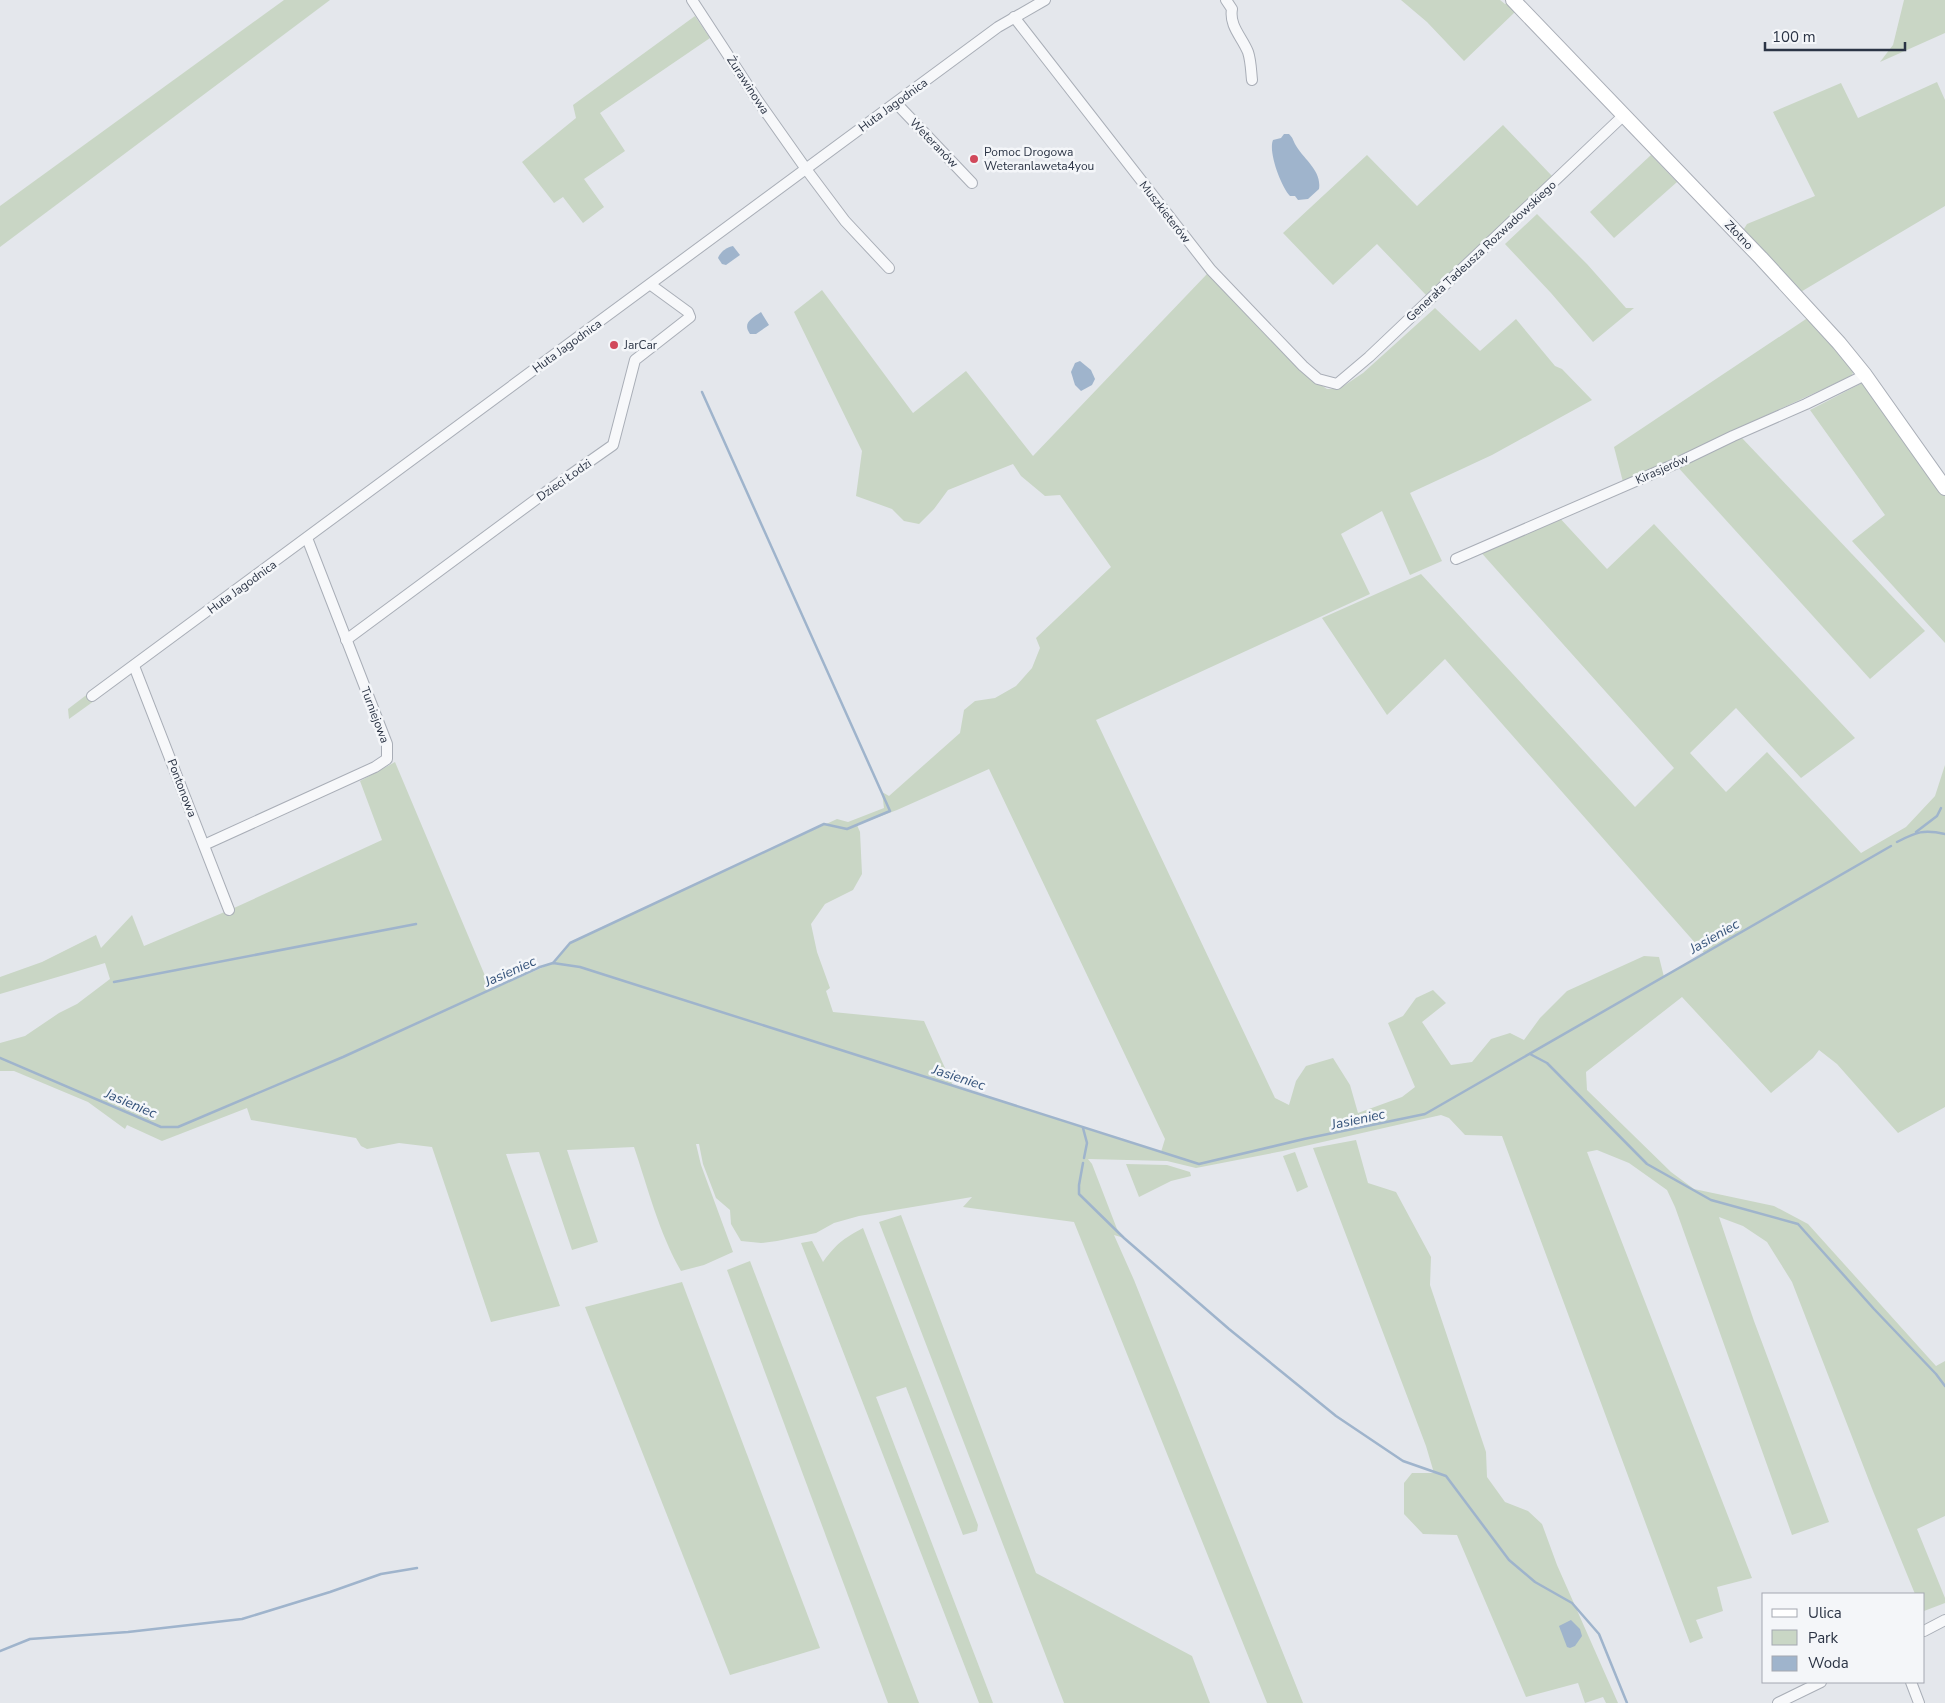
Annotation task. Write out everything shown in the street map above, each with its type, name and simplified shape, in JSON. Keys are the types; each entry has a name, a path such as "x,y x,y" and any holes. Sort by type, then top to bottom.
{"street":[{"name":"Żurawinowa","path":"692,0 758,101 806,169 845,221 889,268"},
{"name":"Huta Jagodnica","path":"92,696 896,103 1014,17 1045,0"},
{"path":"1226,0 1232,9 1230,16 1233,25 1248,53 1252,80"},
{"name":"Złotno","path":"1513,0 1810,311 1865,375 1945,488"},
{"name":"Muszkieterów","path":"1014,17 1211,270 1303,366 1318,379 1337,384"},
{"name":"Weteranów","path":"896,103 972,183"},
{"name":"Generała Tadeusza Rozwadowskiego","path":"1337,384 1369,357 1624,115"},
{"name":"Dzieci Łodzi","path":"346,640 546,492 613,445 636,360 690,317 688,312 651,285"},
{"name":"Kirasjerów","path":"1456,559 1675,464 1865,375"},
{"name":"Turniejowa","path":"204,845 375,767 387,759 387,744 307,538"},
{"name":"Pontonowa","path":"134,666 229,910"},
{"path":"1925,1630 1945,1620"},
{"path":"1778,1703 1819,1683"},
{"path":"1911,1683 1919,1703"}],"green space":[{"path":"284,0 330,0 0,247 0,206"},
{"path":"1401,0 1500,0 1505,4 1507,3 1515,12 1464,61 1427,22"},
{"path":"1904,0 1945,0 1945,33 1880,62 1893,45"},
{"path":"695,16 710,38 600,113 625,151 584,179 604,207 583,223 563,197 554,203 522,162 576,118 573,105"},
{"path":"1937,82 1945,100 1945,206 1799,293 1742,232 1747,224 1815,196 1773,112 1841,83 1858,118"},
{"path":"1503,125 1552,176 1426,295 1377,244 1333,285 1283,233 1367,155 1417,206"},
{"path":"1651,155 1677,182 1614,238 1590,212"},
{"path":"1537,214 1587,264 1626,308 1634,308 1593,342 1505,244"},
{"path":"1207,274 1306,375 1327,389 1339,389 1363,373 1435,308 1480,351 1516,319 1555,366 1562,369 1592,400 1492,455 1410,493 1442,561 1410,575 1382,511 1341,534 1370,594 1096,720 1275,1098 1289,1105 1296,1081 1306,1066 1333,1058 1350,1085 1358,1113 1402,1097 1415,1087 1388,1023 1403,1016 1416,998 1433,990 1446,1003 1422,1022 1451,1065 1472,1062 1491,1039 1510,1033 1524,1040 1540,1018 1567,991 1644,956 1659,957 1664,977 1704,953 1445,659 1387,715 1322,618 1421,574 1635,807 1674,768 1478,549 1557,515 1607,569 1654,524 1855,738 1801,778 1736,708 1690,753 1726,792 1767,752 1861,853 1906,827 1935,796 1945,765 1945,1107 1898,1133 1837,1064 1819,1050 1813,1058 1771,1093 1682,997 1586,1072 1587,1090 1671,1172 1694,1189 1774,1206 1808,1224 1936,1366 1945,1361 1945,1516 1917,1529 1945,1598 1945,1603 1925,1611 1925,1593 1915,1593 1792,1282 1767,1242 1743,1226 1719,1217 1754,1321 1829,1522 1792,1535 1675,1207 1667,1190 1629,1163 1597,1150 1587,1152 1752,1578 1717,1587 1723,1611 1696,1620 1703,1638 1690,1643 1502,1136 1465,1135 1449,1118 1441,1115 1283,1151 1196,1168 1167,1161 1088,1159 1092,1164 1117,1229 1124,1238 1114,1235 1134,1280 1303,1703 1267,1703 1074,1222 963,1207 972,1197 859,1216 834,1223 816,1233 777,1241 761,1243 741,1241 731,1224 730,1210 716,1198 703,1164 699,1144 696,1144 701,1165 733,1252 704,1265 681,1271 660,1226 634,1147 567,1150 598,1242 572,1250 539,1152 506,1154 560,1306 491,1322 432,1147 399,1143 367,1149 361,1146 356,1138 251,1120 247,1108 162,1141 127,1125 125,1129 88,1102 14,1071 0,1071 0,1043 25,1036 59,1013 77,1004 110,979 105,963 0,994 0,977 42,962 96,935 101,948 132,915 144,946 234,908 382,840 360,781 395,762 491,990 553,963 570,943 837,819 848,822 884,808 882,792 889,796 960,733 964,710 975,701 995,698 1016,686 1032,668 1040,648 1036,638 1111,567 1060,495 1045,496 1021,476 1013,464 948,490 934,509 919,524 904,521 892,509 856,496 862,451 794,312 822,290 913,413 966,371 1033,456","holes":["989,769 1165,1139 1161,1152 953,1086 924,1021 833,1012 826,991 830,988 817,952 811,924 825,904 853,890 862,874 860,832 857,825 897,810"]},
{"path":"1809,317 1855,370 1851,376 1623,482 1614,447"},
{"path":"1864,382 1945,496 1945,643 1852,541 1885,515 1810,410"},
{"path":"1741,437 1925,631 1870,679 1675,464"},
{"path":"89,693 94,701 69,719 68,709"},
{"path":"1356,1140 1368,1183 1396,1192 1431,1257 1430,1285 1486,1452 1487,1477 1505,1502 1528,1511 1542,1524 1557,1565 1618,1703 1606,1703 1603,1697 1585,1703 1578,1683 1526,1697 1457,1535 1423,1534 1404,1514 1404,1483 1412,1473 1434,1473 1426,1446 1313,1148"},
{"path":"1295,1152 1308,1187 1297,1192 1283,1156"},
{"path":"1126,1164 1167,1165 1190,1172 1191,1176 1171,1181 1139,1197"},
{"path":"901,1215 1036,1573 1192,1656 1210,1703 1064,1703 879,1222"},
{"path":"863,1228 978,1525 977,1531 963,1535 906,1387 876,1397 993,1703 979,1703 801,1243 812,1241 823,1262 841,1242"},
{"path":"750,1261 919,1703 888,1703 727,1270"},
{"path":"682,1282 820,1648 730,1675 585,1307"}],"water":[{"path":"1284,134 1289,134 1318,176 1319,189 1308,199 1298,200 1295,196 1290,196 1276,169 1272,152 1273,140 1281,138"},
{"path":"733,246 740,255 726,265 722,264 718,258 719,256 728,247"},
{"path":"761,312 769,325 756,334 750,334 747,327 749,321"},
{"path":"1080,361 1091,370 1095,379 1092,385 1081,391 1075,385 1071,372 1075,363"},
{"path":"1571,1620 1580,1629 1582,1636 1575,1646 1570,1648 1567,1647 1559,1626"}],"waterway":[{"path":"553,963 570,943 824,824 847,829 890,811 702,392"},
{"path":"1916,832 1937,816 1941,808"},
{"name":"Jasieniec","path":"1897,842 1920,832 1945,834"},
{"name":"Jasieniec","path":"0,1058 161,1127 178,1127 343,1057 540,967 553,963 580,967 1199,1164 1304,1139 1425,1114 1891,846"},
{"path":"114,982 416,924"},
{"path":"1530,1054 1547,1063 1647,1164 1711,1200 1798,1224 1945,1386"},
{"path":"1083,1128 1087,1143 1084,1158"},
{"path":"1083,1163 1079,1194 1124,1238 1229,1329 1336,1416 1403,1461 1446,1476 1509,1560 1535,1582 1572,1603 1599,1634 1627,1703"},
{"path":"0,1651 30,1639 128,1632 242,1619 381,1574 417,1568"}],"place":[{"name":"Pomoc Drogowa Weteranlaweta4you","path":"974,159"},
{"name":"JarCar","path":"614,345"}]}
